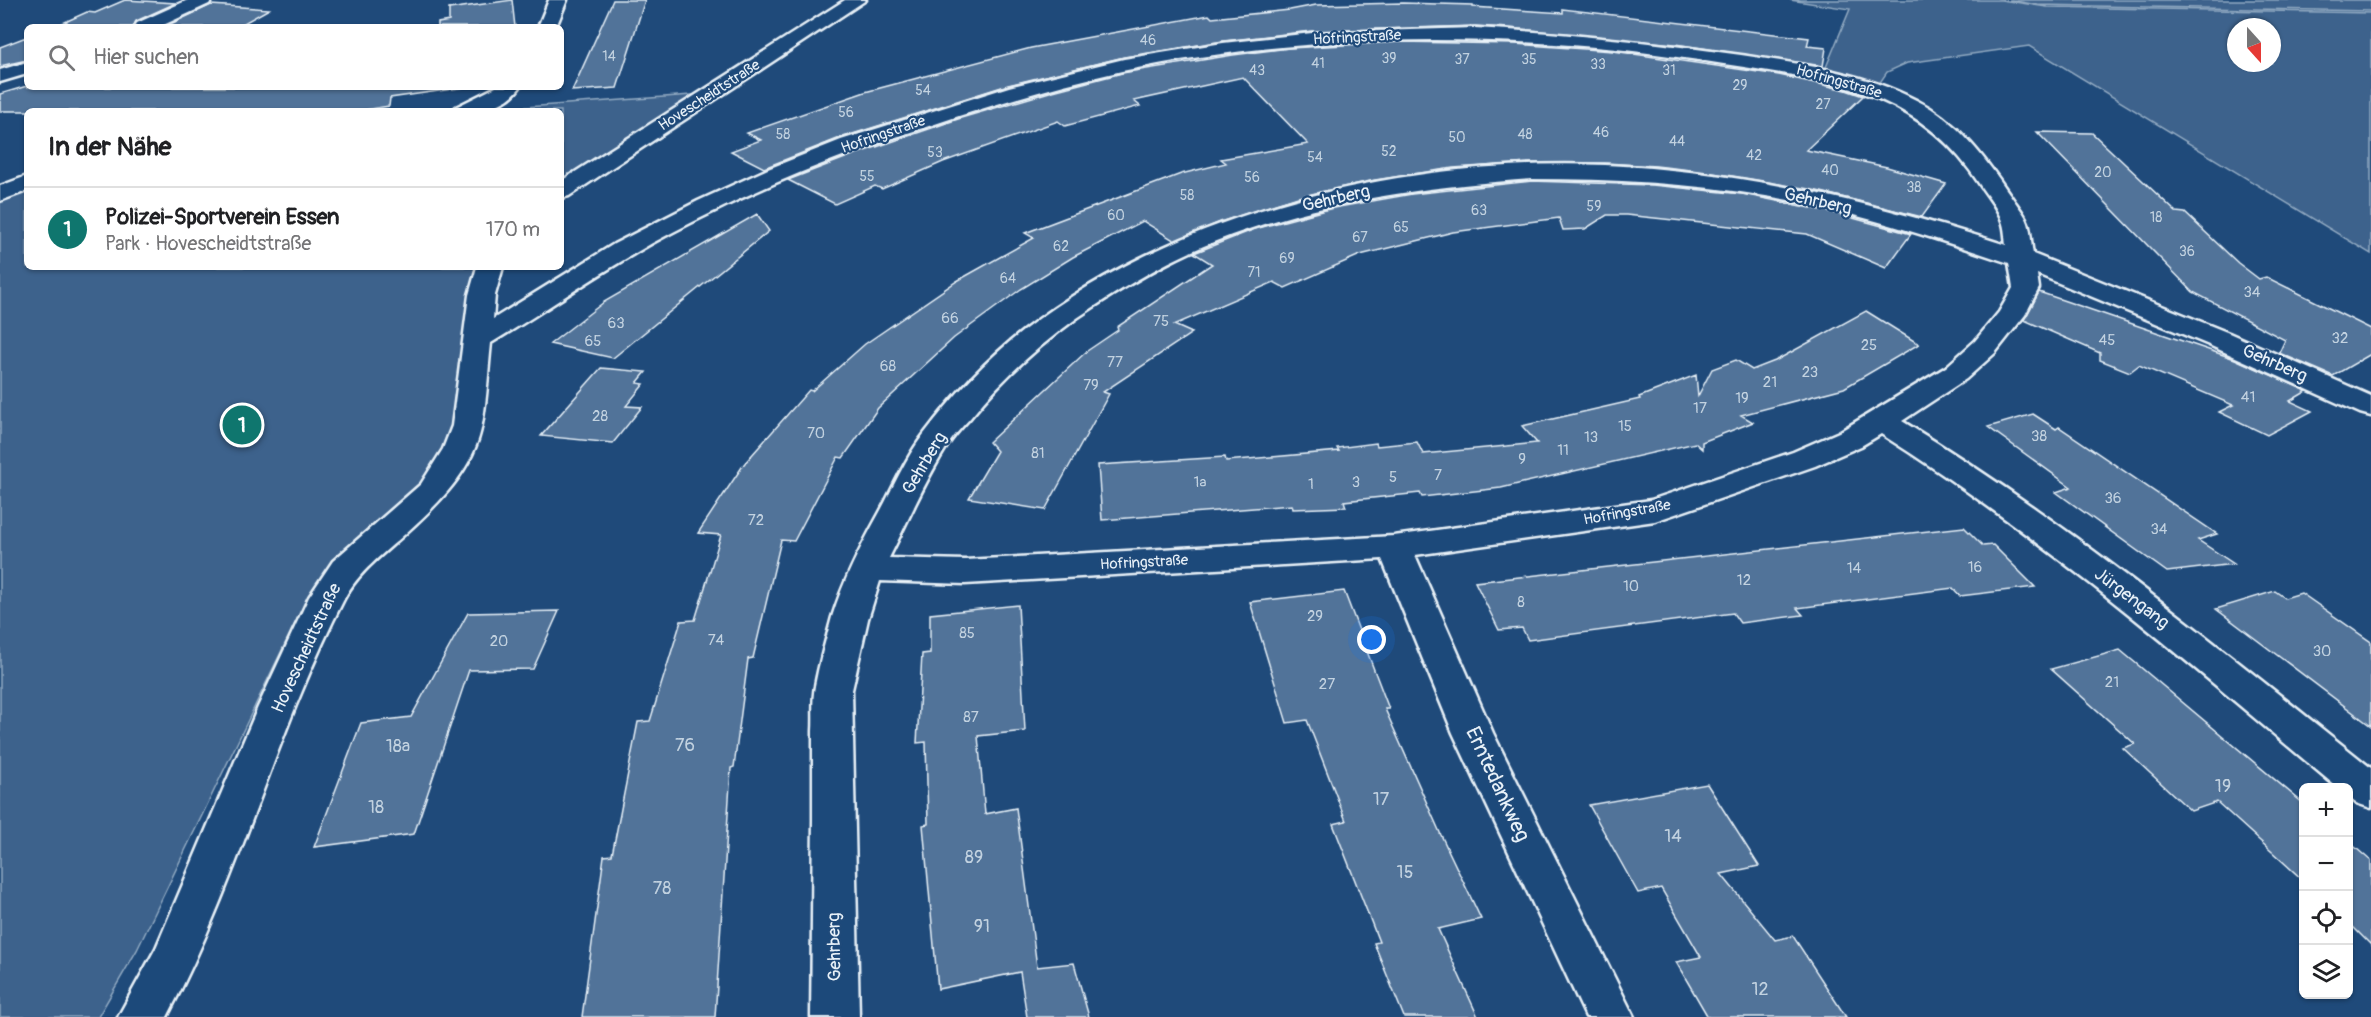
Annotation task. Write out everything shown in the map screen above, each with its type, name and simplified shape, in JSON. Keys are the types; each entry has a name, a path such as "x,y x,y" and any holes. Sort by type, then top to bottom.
{"street":[{"path":"151,24 203,0"},
{"path":"548,24 558,0"},
{"name":"Hovescheidtstraße","path":"564,190 857,0"},
{"name":"Hofringstraße","path":"476,340 623,249 706,206 776,174 849,145 1016,91 1124,65 1223,49 1312,39 1474,34 1572,39 1779,65 1850,81 1910,105 1935,121 1955,138 2002,198 2015,221 2026,288 2011,315 1985,346 1956,373 1850,439 1804,459 1655,510 1394,547 965,572 866,569"},
{"path":"0,76 24,69"},
{"path":"470,108 506,90"},
{"name":"Gehrberg","path":"835,1017 833,690 850,619 866,569 934,441 984,382 1032,337 1085,301 1142,267 1207,236 1288,210 1375,189 1453,178 1532,172 1615,173 1692,179 1773,190 1956,237 2023,260 2219,339 2371,407"},
{"path":"0,194 24,184"},
{"name":"Hovescheidtstraße","path":"142,1017 174,959 278,707 327,597 345,569 433,491 459,449 467,426 482,295 489,270"},
{"name":"Jürgengang","path":"1881,421 1960,470 2150,611 2371,791"},
{"name":"Erntedankweg","path":"1394,547 1473,733 1610,1017"}],"shaded area":[{"path":"1790,0 2001,0 2047,7 2371,13 2371,254 2029,46 1907,63 1887,72 1877,87 1824,72 1850,9"},
{"path":"2009,0 2371,0 2371,11 2038,5"},
{"path":"706,94 564,188 564,108 510,108"},
{"path":"24,187 24,270 485,270 454,442 421,491 311,596 293,627 137,950 98,1017 0,1017 0,196"}],"building":[{"path":"125,0 176,3 136,21 134,24 61,24 87,12 95,13"},
{"path":"512,0 515,24 438,24 449,21 449,9"},
{"path":"613,0 645,0 617,88 572,91"},
{"path":"1403,3 1473,5 1473,7 1563,13 1563,9 1809,38 1807,46 1826,48 1823,66 1675,44 1509,28 1475,26 1312,31 1223,41 1124,57 1008,85 840,138 764,168 731,151 761,140 747,133 865,92 1031,48 1209,15 1212,18 1316,5"},
{"path":"211,5 269,9 242,24 170,24"},
{"path":"24,38 24,61 0,66 0,47"},
{"path":"1401,42 1514,44 1613,51 1779,75 1846,90 1863,96 1806,150 1887,167 1946,184 1922,217 1809,189 1656,166 1530,163 1453,168 1375,180 1298,197 1223,221 1175,241 1143,221 1073,257 1021,289 954,338 878,408 843,458 838,457 794,541 781,540 753,658 748,659 734,767 731,768 715,1017 582,1017 604,856 612,855 638,722 650,721 681,621 695,620 721,535 698,533 744,464 809,390 812,391 865,344 957,281 1034,238 1025,233 1181,174 1226,163 1221,159 1308,144 1243,77 1134,101 1140,106 1065,126 1058,121 943,162 882,189 875,186 835,204 788,180 961,118 1122,73 1289,48"},
{"path":"24,87 24,90 445,90 390,98 389,106 377,108 24,108 24,111 0,111 0,94"},
{"path":"2037,132 2092,133 2176,212 2185,213 2238,263 2259,279 2266,277 2371,329 2371,354 2333,376 2279,353 2285,340 2193,292"},
{"path":"1532,181 1652,185 1742,194 1831,212 1911,234 1886,268 1807,234 1626,215 1607,215 1585,229 1563,230 1559,218 1453,232 1360,255 1285,288 1274,282 1174,325 1192,333 1103,392 1109,394 1045,510 969,498 997,451 989,442 1087,351 1118,330 1117,327 1212,264 1194,253 1255,229 1333,208 1412,194"},
{"path":"757,214 769,231 613,358 550,344 604,302"},
{"path":"2039,292 2235,359 2307,391 2290,401 2312,411 2267,435 2219,412 2233,405 2139,365 2130,372 2100,360 2100,353 2024,320"},
{"path":"1866,311 1919,344 1844,388 1741,415 1753,422 1702,442 1702,449 1695,443 1501,488 1422,497 1420,493 1344,501 1346,507 1293,509 1292,505 1102,520 1098,465 1225,457 1226,461 1339,451 1337,448 1376,443 1377,446 1417,442 1423,454 1537,443 1522,426 1640,399 1639,397 1696,375 1698,396 1712,369 1736,360 1752,370 1775,361"},
{"path":"601,368 646,372 637,383 644,384 626,406 642,407 613,443 541,436"},
{"path":"2033,414 2056,429 2059,427 2217,534 2198,540 2234,564 2167,572 2056,492 2071,487 1988,427"},
{"path":"1964,527 1983,546 1993,545 2035,587 1960,596 1953,588 1797,608 1803,615 1740,623 1733,613 1528,640 1522,628 1499,630 1475,582"},
{"path":"1344,591 1389,709 1385,709 1481,919 1438,929 1478,1017 1404,1017 1374,943 1379,942 1333,824 1346,821 1307,720 1287,723 1250,602"},
{"path":"2275,591 2285,598 2301,593 2371,642 2371,726 2216,609"},
{"path":"1018,605 1025,731 978,736 985,814 1016,808 1037,967 1074,963 1089,1017 1027,1017 1020,972 938,989 923,825 928,824 926,742 917,743 922,654 930,653 930,614"},
{"path":"559,611 533,669 469,670 414,834 314,847 361,723 411,717 468,613"},
{"path":"2120,650 2299,800 2299,876 2217,802 2191,811 2123,748 2135,744 2051,669"},
{"path":"1707,784 1759,866 1721,874 1775,940 1793,936 1846,1017 1708,1017 1676,962 1701,957 1661,888 1638,893 1589,805"},
{"path":"2353,845 2371,861 2371,945 2353,927"}],"place":[{"name":"Polizei-Sportverein Essen","path":"242,425"}]}
